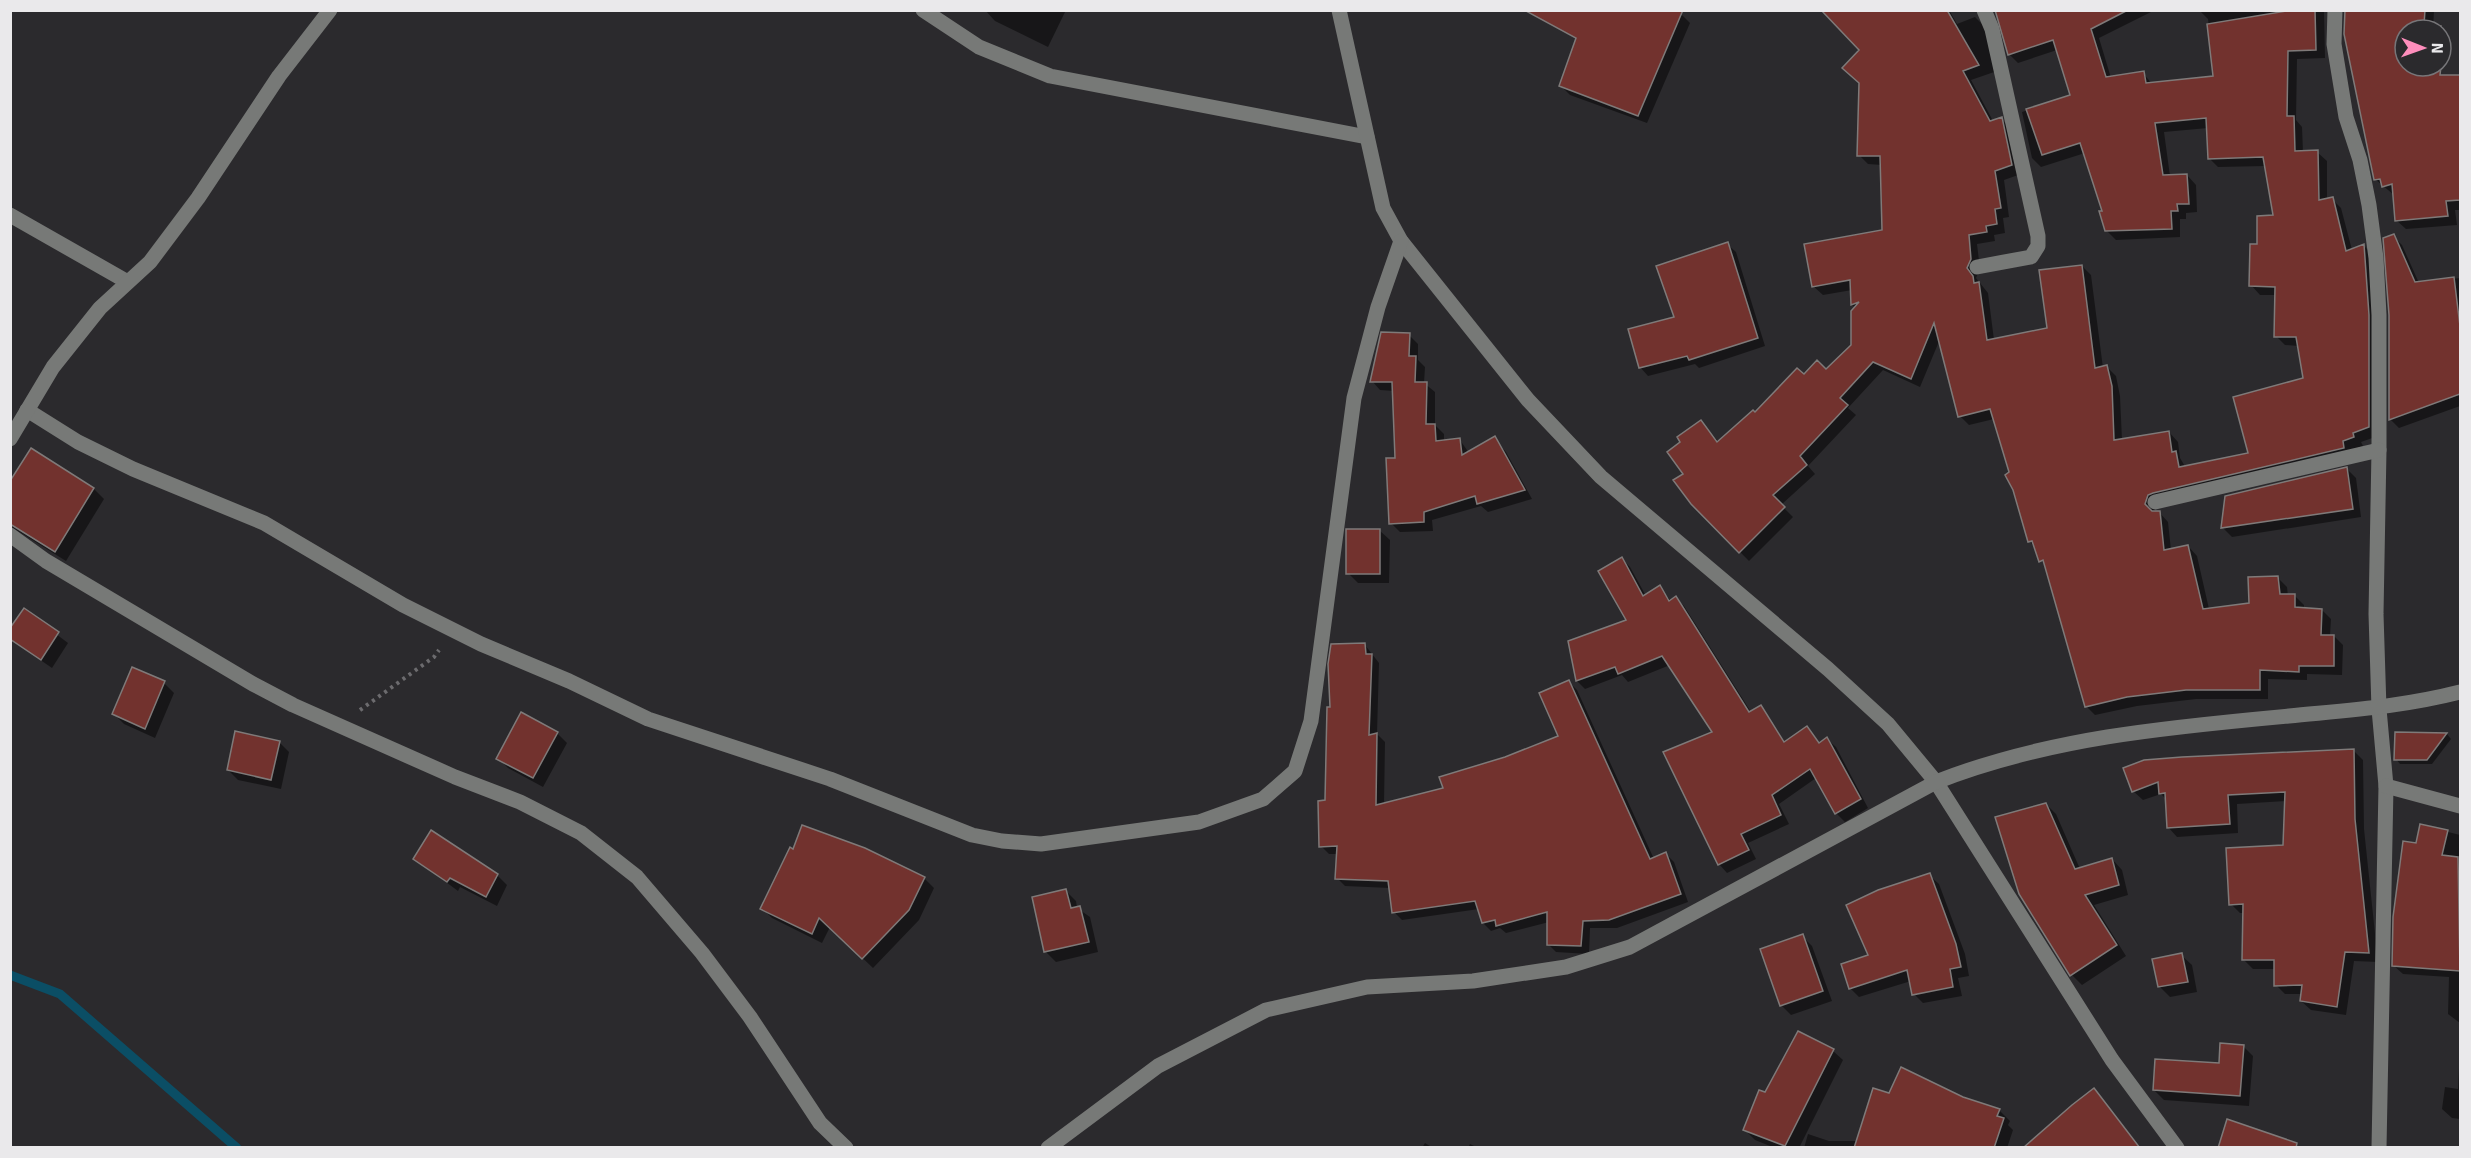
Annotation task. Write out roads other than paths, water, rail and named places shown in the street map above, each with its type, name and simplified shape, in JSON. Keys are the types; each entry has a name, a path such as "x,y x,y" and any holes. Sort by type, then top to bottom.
{"street":[{"path":"10,439 53,367 76,336 126,281 150,262 178,226 279,76 330,10"},
{"path":"924,10 979,47 1050,76 1367,137"},
{"path":"1339,10 1383,208 1401,242 1528,400 1601,477 1828,669 1888,724 1936,782 2112,1060 2177,1148"},
{"path":"1977,267 2031,257 2037,246 2038,236 1992,29 1984,10"},
{"path":"2335,10 2336,55 2346,117 2360,160 2376,258 2379,450 2376,614 2379,709 2386,786 2379,1148"},
{"path":"10,215 126,281"},
{"path":"27,410 78,442 124,464 264,523 403,605 452,630 569,681 648,719 830,779 972,835 1002,842 1041,844 1199,822 1263,799 1295,771 1311,721 1354,398 1378,307 1401,242"},
{"path":"2155,502 2379,450"},
{"path":"10,535 46,561 244,679 294,705 455,777 520,802 581,832 637,877 702,953 744,1008 819,1123 846,1148"},
{"path":"1048,1148 1158,1066 1266,1010 1367,987 1473,981 1566,966 1630,947 1936,782 1964,771 2085,740 2289,716 2379,709 2460,692"},
{"path":"2386,786 2460,806"}],"waterway":[{"path":"10,975 60,994 237,1148"}]}
